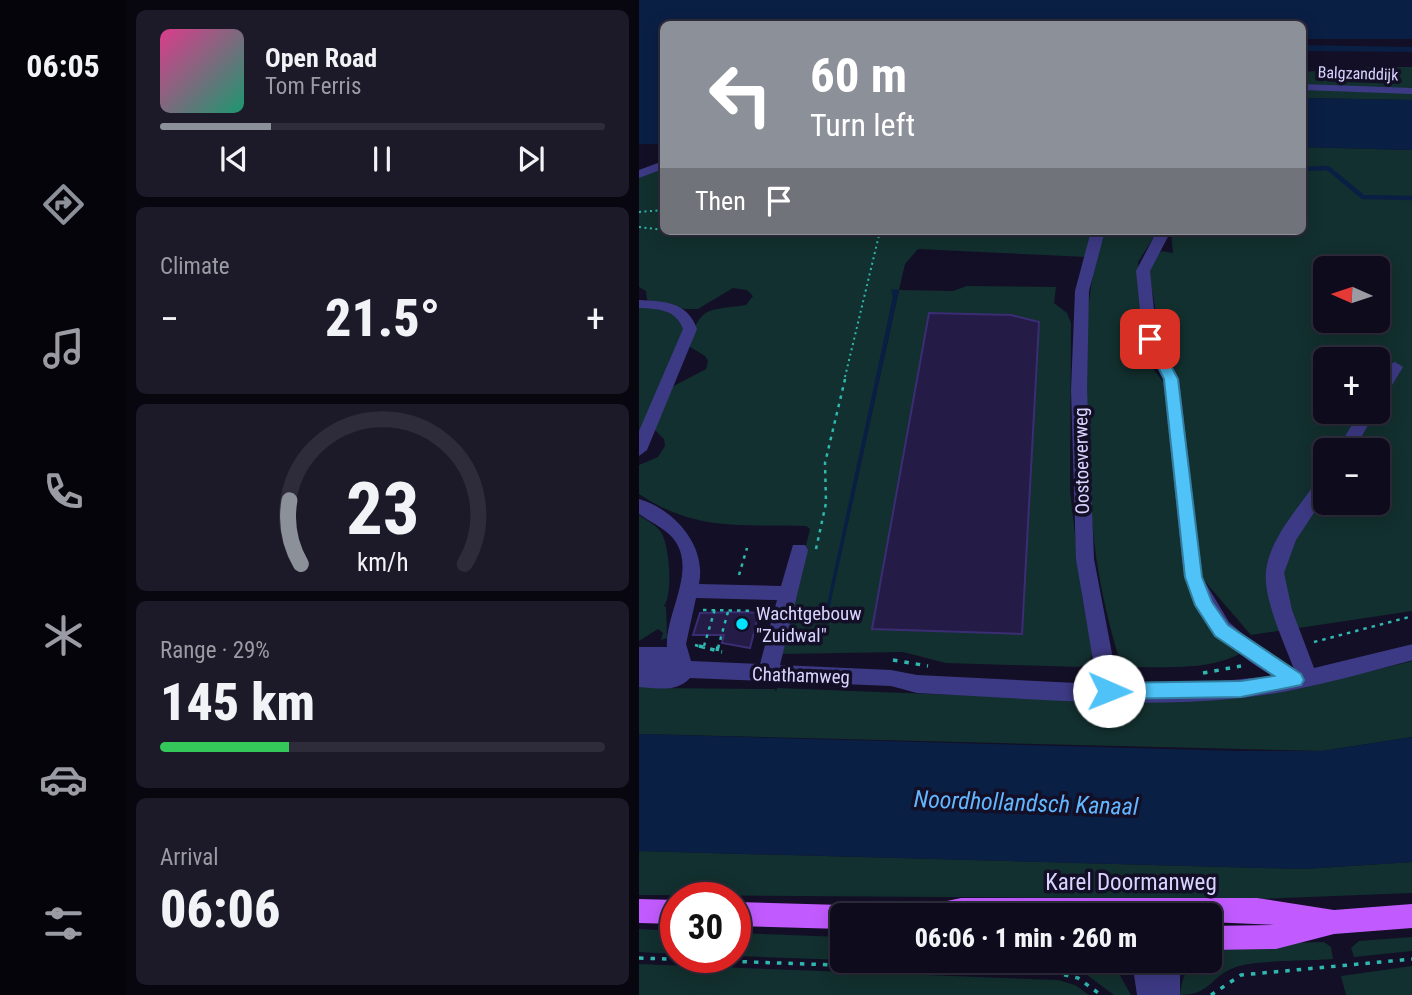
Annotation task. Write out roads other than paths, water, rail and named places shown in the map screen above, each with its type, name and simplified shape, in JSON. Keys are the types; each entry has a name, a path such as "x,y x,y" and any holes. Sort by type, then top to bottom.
{"main road":[{"name":"Karel Doormanweg","path":"1222,911 1257,910 1334,922"},
{"path":"639,911 660,912"},
{"path":"751,914 830,917"},
{"name":"Karel Doormanweg","path":"1222,938 1276,937 1334,922 1412,916"}],"street":[{"name":"Balgzanddijk","path":"1306,87 1412,91"},
{"path":"639,174 660,166"},
{"name":"Oostoeverweg","path":"1097,235 1082,291 1081,505 1085,559 1109,691"},
{"path":"1162,235 1143,271 1150,339 1171,379 1193,577 1204,605 1222,631 1301,679"},
{"path":"639,304 666,306 679,311 687,318 690,328 639,450"},
{"path":"1390,376 1396,367"},
{"path":"1301,679 1275,574 1282,552 1313,502"},
{"path":"639,505 678,532 689,547 692,565 685,600 680,656"},
{"path":"769,673 788,593 808,550"},
{"path":"685,600 718,601 788,593"},
{"path":"1109,691 1241,689 1301,679 1412,652"},
{"name":"Chathamweg","path":"639,655 680,656 769,673 890,678 917,684 1109,691"},
{"name":"Chathamweg","path":"639,667 680,656"},
{"name":"Chathamweg","path":"639,680 675,680 680,656"},
{"path":"1145,973 1147,988 1152,995"},
{"path":"1167,995 1168,973"}],"water":[{"path":"639,0 1412,0 1412,39 1306,39 1306,21 660,21 660,144 639,144"},
{"path":"1306,45 1412,47 1412,52 1306,51"},
{"path":"1306,98 1412,100 1412,150 1306,147"},
{"path":"891,289 899,290 827,619 824,618 893,297"},
{"name":"Noordhollandsch Kanaal","path":"639,734 1238,751 1322,751 1412,737 1412,862 1303,869 639,851"}],"waterway":[{"path":"1306,169 1328,168 1363,197 1413,198"}],"place":[{"name":"Wachtgebouw \"Zuidwal\"","path":"742,624"}]}
